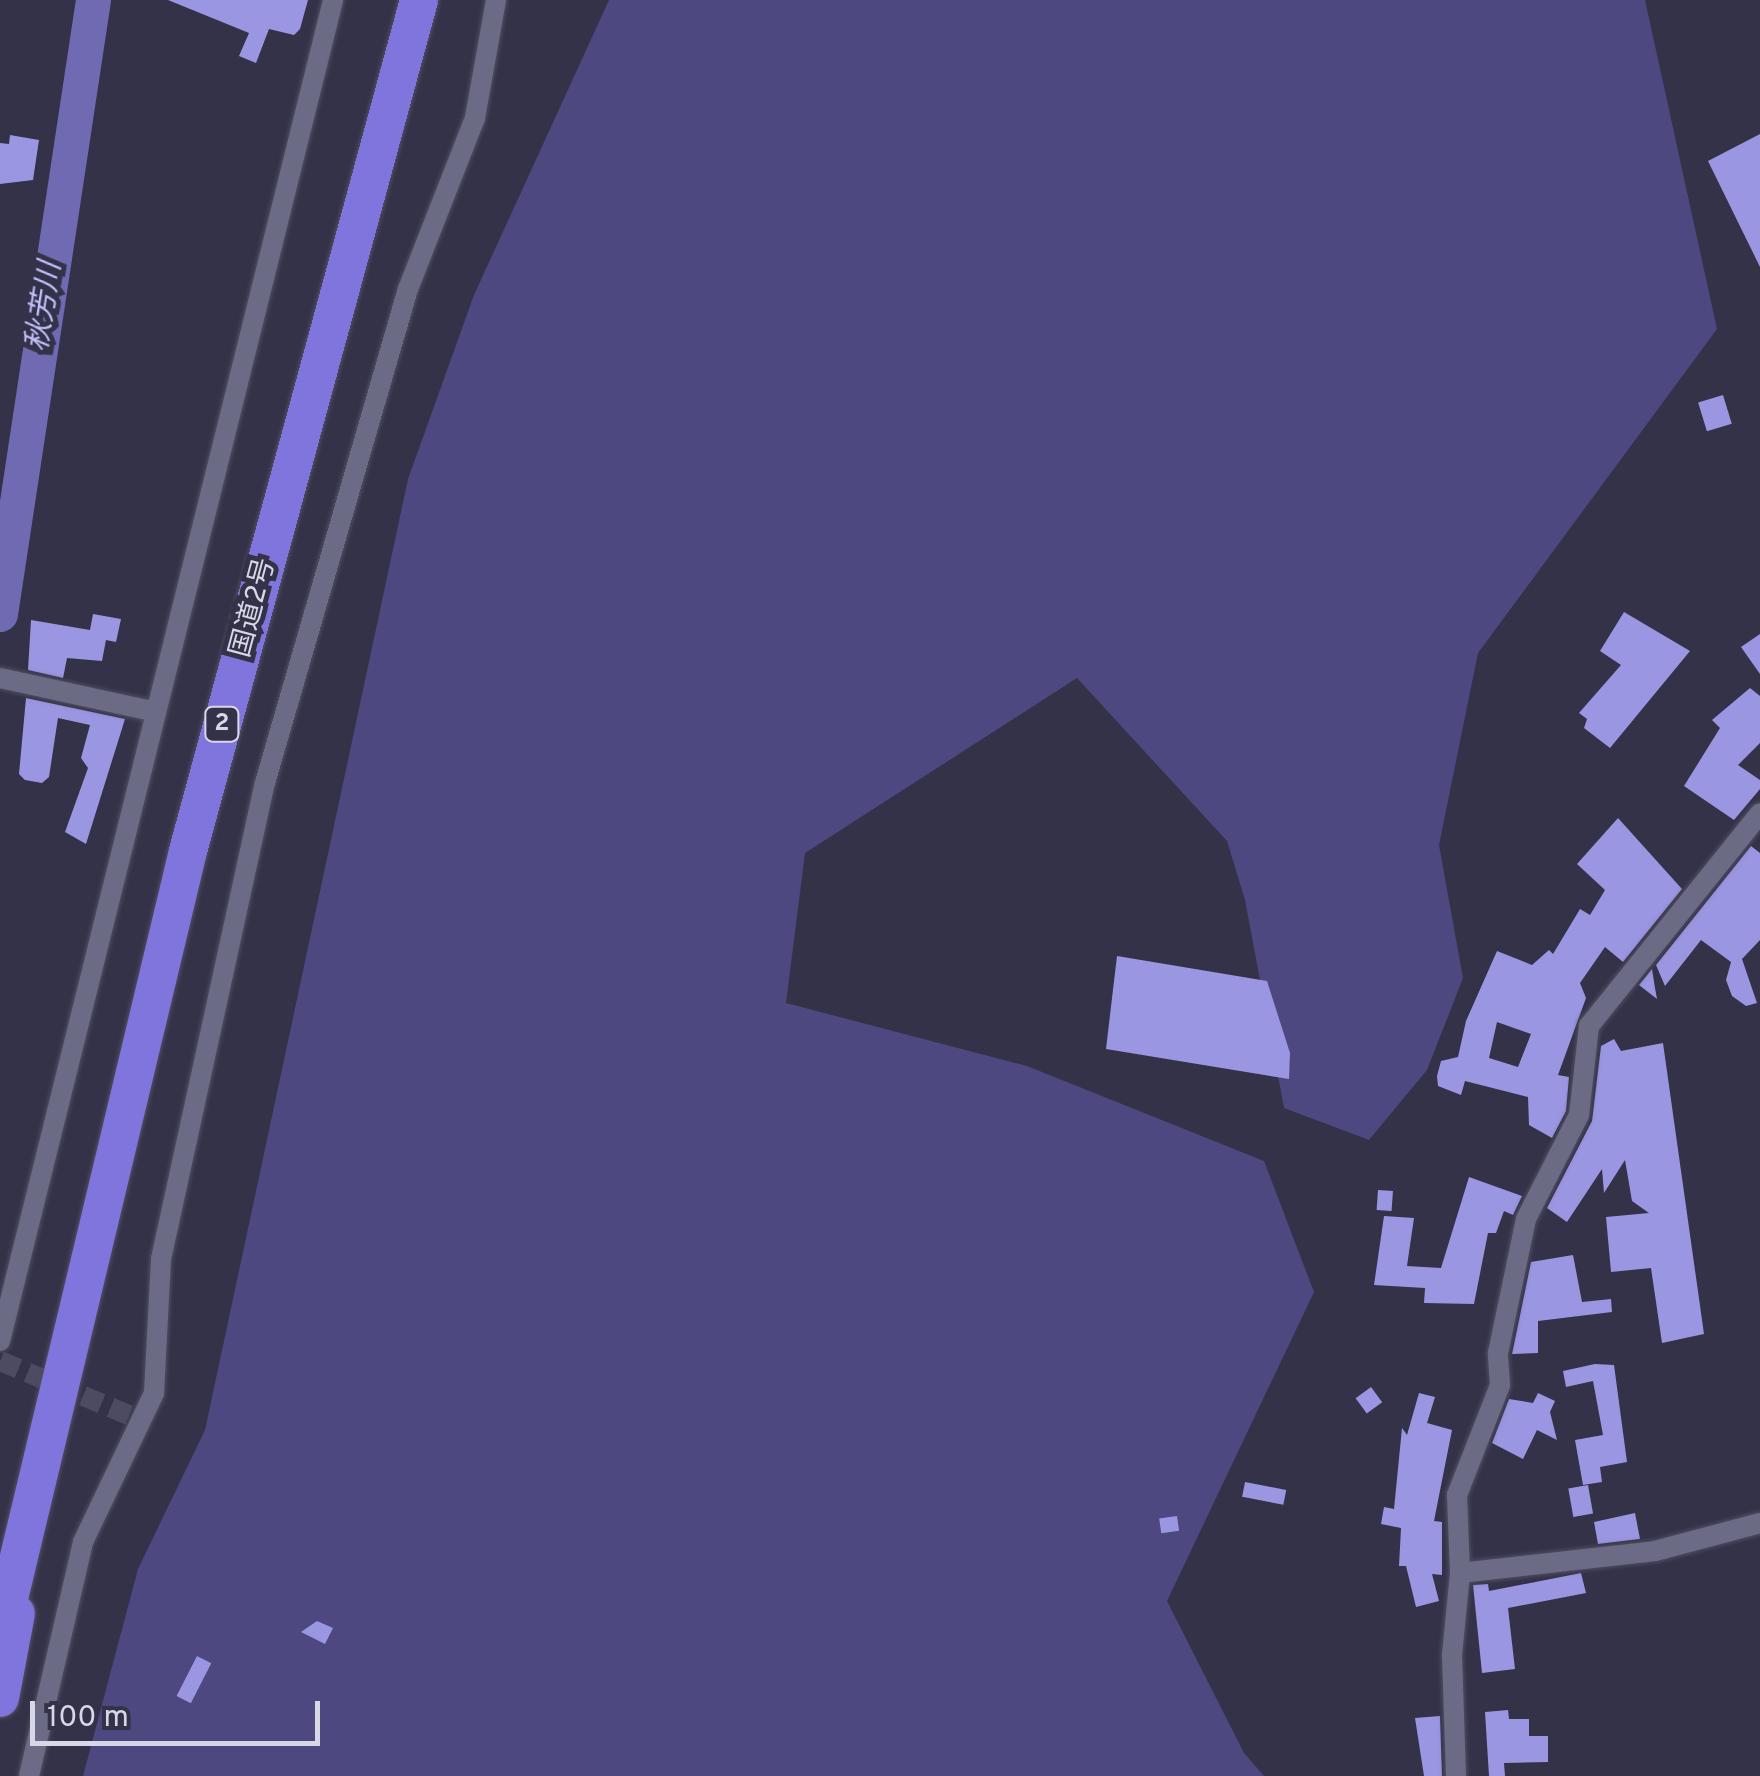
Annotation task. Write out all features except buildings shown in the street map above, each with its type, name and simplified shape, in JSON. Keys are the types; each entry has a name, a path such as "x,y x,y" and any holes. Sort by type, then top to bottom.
{"highway":[{"name":"国道2号","path":"0,1636 188,851 419,0"},
{"name":"国道2号","path":"0,1698 46,1454"}],"street":[{"path":"0,1341 332,0"},
{"path":"29,1776 83,1542 154,1393 161,1259 265,783 408,288 475,118 496,0"},
{"path":"0,678 38,682 156,712"},
{"path":"1456,1776 1452,1656 1460,1573 1457,1495 1500,1386 1498,1353 1526,1219 1579,1116 1590,1026 1760,813"},
{"path":"1460,1573 1655,1551 1760,1523"}],"shaded area":[{"path":"609,0 1645,0 1717,329 1478,653 1439,845 1463,978 1427,1070 1369,1140 1284,1108 1245,900 1227,841 1077,678 805,853 786,1003 1027,1066 1264,1161 1314,1292 1167,1601 1244,1753 1264,1776 83,1776 138,1569 205,1430 408,479 474,295"}],"waterway":[{"name":"秋芳川","path":"0,614 93,0"}],"tunnel":[{"path":"0,1361 143,1421"}]}
